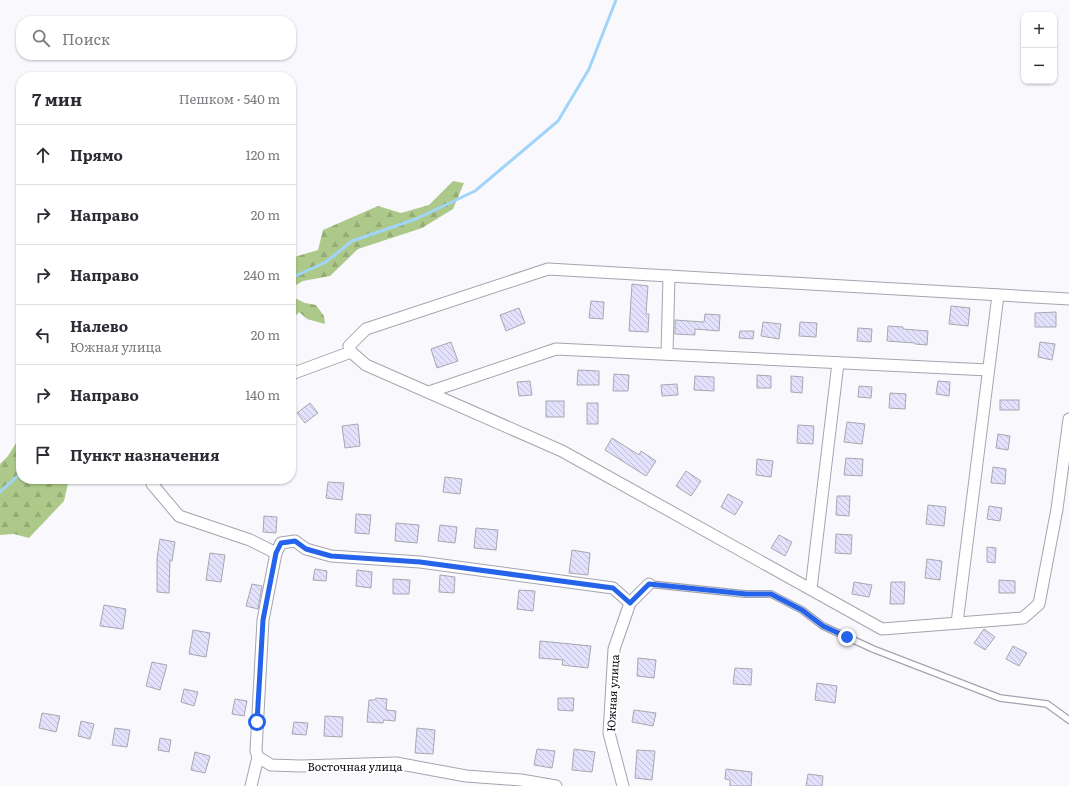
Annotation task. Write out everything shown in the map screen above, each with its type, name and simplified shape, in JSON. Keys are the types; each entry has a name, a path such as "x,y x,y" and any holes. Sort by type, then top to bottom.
{"street":[{"path":"1069,299 548,269 366,329 349,346 351,352 366,365 562,451 882,629 1023,618 1039,604 1057,510 1069,419"},
{"path":"667,354 669,276"},
{"path":"957,622 998,295"},
{"path":"429,392 556,349 988,370"},
{"path":"296,373 351,352"},
{"path":"811,589 838,363"},
{"path":"152,484 179,516 250,540 276,553"},
{"path":"251,786 257,754 263,620 276,553 281,543 295,541 306,549 331,556 420,562 613,588 630,603"},
{"name":"Южная улица","path":"623,786 610,733 614,649 630,603 649,584"},
{"name":"Восточная улица","path":"257,754 271,765 301,766 396,763 466,776 521,780 556,786"}],"lane":[{"path":"649,584 746,594 771,594 802,610 823,626 873,650 1000,698 1047,704 1069,720"}],"green space":[{"path":"453,181 464,183 453,209 422,228 358,249 330,276 303,281 296,285 296,257 318,250 323,230 378,206 401,213 429,205"},
{"path":"296,298 305,303 316,305 324,316 325,324 307,319 299,312 296,316"},
{"path":"16,443 16,484 68,484 64,501 29,538 14,534 0,535 0,464 8,456"}],"building":[{"path":"632,284 648,286 646,314 649,314 648,332 629,331"},
{"path":"591,301 604,302 603,319 589,318"},
{"path":"951,306 970,308 968,326 949,324"},
{"path":"519,308 525,323 506,331 500,315"},
{"path":"1056,312 1056,327 1035,327 1035,313"},
{"path":"705,314 720,315 719,331 695,329 695,335 675,334 675,320 704,322"},
{"path":"763,322 781,324 779,339 761,336"},
{"path":"800,322 817,323 816,337 799,336"},
{"path":"888,326 928,331 927,345 887,341"},
{"path":"858,328 872,329 871,342 857,341"},
{"path":"740,331 754,331 753,339 739,338"},
{"path":"451,342 458,361 437,368 431,349"},
{"path":"1040,342 1055,344 1052,360 1038,357"},
{"path":"578,370 599,371 599,385 577,385"},
{"path":"614,374 629,375 628,391 613,391"},
{"path":"757,375 771,376 771,388 757,388"},
{"path":"695,376 714,377 714,391 694,390"},
{"path":"791,376 803,377 802,393 791,392"},
{"path":"530,381 532,395 519,396 517,382"},
{"path":"938,381 950,382 949,396 936,394"},
{"path":"677,384 678,395 662,396 661,385"},
{"path":"859,386 872,387 871,398 858,397"},
{"path":"890,393 906,394 905,409 889,408"},
{"path":"1000,400 1019,400 1019,410 1000,410"},
{"path":"546,401 564,401 564,417 546,417"},
{"path":"310,403 318,413 305,423 297,413"},
{"path":"587,403 598,403 598,424 587,424"},
{"path":"847,422 865,424 862,444 844,442"},
{"path":"358,424 360,446 345,448 342,426"},
{"path":"798,425 814,426 813,444 797,443"},
{"path":"998,434 1010,436 1008,450 996,448"},
{"path":"612,438 639,455 641,451 656,461 646,476 605,450"},
{"path":"846,458 863,459 862,476 844,475"},
{"path":"757,459 773,461 771,477 756,475"},
{"path":"993,467 1006,469 1005,484 991,483"},
{"path":"686,471 701,481 691,496 676,486"},
{"path":"445,477 462,479 460,494 443,492"},
{"path":"328,482 344,483 342,500 326,498"},
{"path":"728,494 743,502 735,515 721,507"},
{"path":"837,496 850,496 849,516 836,515"},
{"path":"928,505 946,507 944,526 926,524"},
{"path":"989,506 1002,508 1000,521 987,519"},
{"path":"356,514 371,515 369,534 355,533"},
{"path":"264,516 277,517 276,533 263,532"},
{"path":"396,523 419,525 417,543 395,541"},
{"path":"440,525 457,527 455,543 438,541"},
{"path":"476,528 498,530 496,550 474,548"},
{"path":"836,534 852,535 851,554 835,553"},
{"path":"779,535 792,542 785,556 771,548"},
{"path":"160,539 175,542 172,561 170,560 169,593 157,592 157,558"},
{"path":"987,547 996,548 995,563 987,562"},
{"path":"572,550 590,553 588,575 569,573"},
{"path":"210,553 225,555 221,582 206,580"},
{"path":"927,559 942,561 940,580 925,578"},
{"path":"315,569 327,571 326,581 313,580"},
{"path":"357,570 372,572 371,588 356,586"},
{"path":"440,575 455,577 454,593 439,592"},
{"path":"393,579 410,580 409,594 393,594"},
{"path":"999,580 1015,581 1015,593 999,593"},
{"path":"854,582 872,585 869,597 852,594"},
{"path":"891,582 905,582 904,604 890,604"},
{"path":"252,584 262,586 258,609 246,606"},
{"path":"519,590 535,591 533,611 517,609"},
{"path":"104,605 126,609 123,629 100,626"},
{"path":"984,629 995,637 985,650 974,643"},
{"path":"193,630 210,633 206,657 189,654"},
{"path":"540,641 591,646 588,668 562,665 563,660 539,658"},
{"path":"1013,646 1027,653 1019,666 1006,659"},
{"path":"638,658 656,660 654,678 637,676"},
{"path":"152,662 167,665 160,690 146,686"},
{"path":"735,668 752,669 751,685 733,684"},
{"path":"817,683 837,686 835,703 815,700"},
{"path":"184,689 198,692 194,706 181,702"},
{"path":"376,698 387,699 386,710 396,711 395,721 384,720 383,723 367,722 369,700 375,700"},
{"path":"558,698 574,698 573,711 558,710"},
{"path":"235,699 247,701 244,716 232,714"},
{"path":"634,710 656,713 653,726 632,722"},
{"path":"42,713 60,716 56,732 39,728"},
{"path":"325,716 343,717 342,737 324,736"},
{"path":"81,721 94,724 90,739 78,736"},
{"path":"294,722 308,723 306,735 292,734"},
{"path":"115,728 130,730 127,747 112,745"},
{"path":"417,728 435,730 433,754 415,753"},
{"path":"160,738 171,740 169,752 158,750"},
{"path":"537,749 555,751 552,768 534,765"},
{"path":"574,749 595,752 592,772 572,770"},
{"path":"637,750 655,751 652,780 635,778"},
{"path":"195,752 210,756 205,773 191,770"},
{"path":"726,769 752,772 751,786 730,786 730,780 725,779"},
{"path":"808,774 823,776 822,786 806,786"}],"waterway":[{"path":"296,276 326,262 352,241 416,219 475,191 558,121 589,69 616,0"},
{"path":"0,492 16,478"}],"route":[{"path":"257,722 263,620 276,553 281,543 295,541 306,549 331,556 420,562 613,588 630,603 649,584 746,594 771,594 802,610 823,626 847,637"}]}
